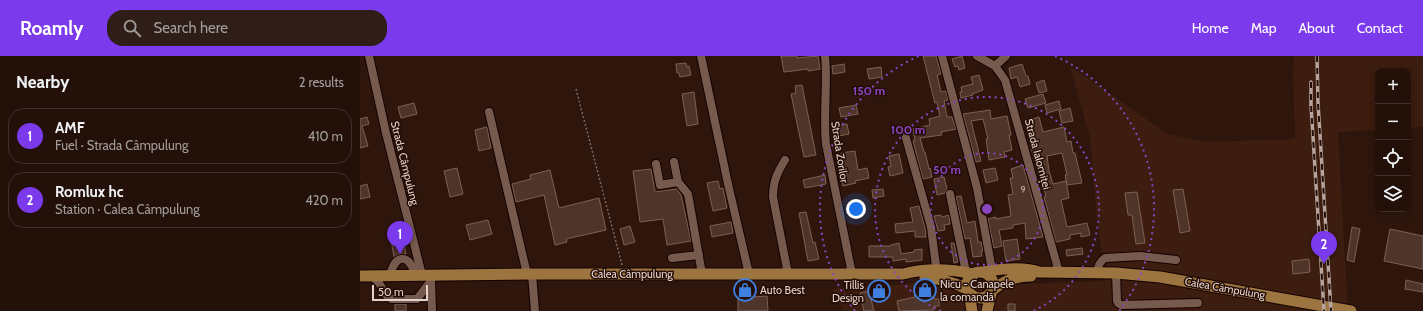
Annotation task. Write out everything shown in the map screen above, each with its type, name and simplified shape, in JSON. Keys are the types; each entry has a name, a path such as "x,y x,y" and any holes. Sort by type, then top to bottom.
{"main road":[{"name":"Calea Câmpulung","path":"360,276 425,277 530,274 903,274 915,271 937,274 1028,270 1039,272 1098,272 1189,281 1351,311"},
{"path":"972,311 967,282 979,272 991,277 993,281 987,311"},
{"name":"Calea Câmpulung","path":"937,274 968,291 975,298 979,299 988,297 992,292 1007,281 1022,276 1033,276 1039,272"}],"street":[{"name":"Strada Câmpulung","path":"369,56 386,133 425,277 432,311"},
{"path":"701,56 749,274"},
{"name":"Strada Zorilor","path":"826,56 827,70 824,124 826,144 852,274"},
{"path":"942,56 977,188 979,272"},
{"name":"Strada Ialomiței","path":"977,56 995,66 1006,80 1058,272"},
{"path":"995,66 1006,56"},
{"path":"489,112 530,274 535,311"},
{"path":"906,138 931,227 937,274"},
{"path":"785,160 773,185 773,197 788,274"},
{"path":"674,162 678,182 688,194 702,274"},
{"path":"656,164 660,185 678,182"},
{"path":"950,194 979,272"},
{"path":"672,258 699,254"},
{"path":"1098,272 1101,260 1105,258 1140,256 1176,260"},
{"path":"372,276 380,283 387,296 392,299 417,299 425,277 410,263 401,259 397,261 393,264 390,276"},
{"path":"1116,273 1117,301 1121,305 1198,304"}],"path":[{"path":"576,89 625,274"}],"shaded area":[{"path":"1294,56 1423,56 1423,127 1411,128 1411,68 1375,68 1375,130 1338,132 1348,311 843,311 832,289 918,283 1025,284 1105,281 1096,208 1090,138 1070,66 1168,134 1205,142 1295,139 1293,74"}],"building":[{"path":"781,56 797,56 797,58 818,56 820,69 784,72"},
{"path":"923,56 936,56 941,74 937,75 941,92 946,91 948,100 944,101 947,117 952,117 956,129 941,132 942,135 920,138 932,177 923,179 913,141 915,141 913,129 930,125 929,119 940,116 937,102 935,103"},
{"path":"962,56 965,68 959,70 958,66 955,67 952,59"},
{"path":"686,63 687,67 689,66 691,75 680,77 679,73 677,73 676,64"},
{"path":"844,64 845,72 833,74 832,66"},
{"path":"1022,64 1030,84 1020,87 1017,77 1011,79 1009,68"},
{"path":"881,67 882,77 869,79 867,69"},
{"path":"979,75 983,90 972,94 973,95 961,98 961,87 973,84 971,77"},
{"path":"1044,80 1047,91 1039,93 1036,83"},
{"path":"802,85 816,155 804,157 791,94 796,93 795,86"},
{"path":"694,92 698,124 687,126 682,94"},
{"path":"1043,94 1046,103 1028,108 1025,99"},
{"path":"1059,101 1061,109 1047,113 1045,105"},
{"path":"414,103 417,114 401,118 398,107"},
{"path":"856,105 858,114 841,117 839,108"},
{"path":"1070,108 1073,121 1062,123 1059,111"},
{"path":"990,110 991,119 1007,116 1012,150 1004,152 1005,157 989,160 986,139 988,139 983,119 971,121 981,161 976,162 963,114"},
{"path":"367,117 369,124 362,126 368,146 360,148 360,119"},
{"path":"1039,117 1043,132 1064,127 1067,142 1071,141 1082,183 1067,185 1065,175 1067,175 1062,153 1047,156 1049,171 1053,184 1066,181 1069,198 1061,200 1067,227 1087,223 1090,235 1081,237 1081,233 1070,235 1070,239 1056,242 1044,197 1046,196 1031,148 1029,135 1033,134 1030,120"},
{"path":"847,124 849,134 834,137 832,127"},
{"path":"487,127 491,148 479,151 475,130"},
{"path":"855,151 858,170 867,168 869,178 855,181 856,183 843,186 841,176 847,175 841,153"},
{"path":"899,154 903,173 890,176 888,167 891,166 889,156"},
{"path":"1023,165 1043,237 1026,239 1025,223 1013,225 1013,228 999,230 1002,246 994,248 988,219 1011,216 1008,195 1013,194 1010,178 1013,178 1011,169"},
{"path":"457,168 463,194 450,197 444,171"},
{"path":"995,168 998,180 986,183 983,170"},
{"path":"651,169 655,192 677,189 681,195 691,241 667,245 663,219 640,222 633,171"},
{"path":"550,170 559,208 599,198 606,230 566,239 567,242 555,245 544,195 516,202 512,184 531,179 530,175"},
{"path":"825,175 826,184 805,188 803,180"},
{"path":"944,177 947,189 945,193 937,195 934,179"},
{"path":"718,181 720,189 723,188 727,208 713,211 707,183"},
{"path":"367,184 370,197 360,199 360,186"},
{"path":"883,189 884,196 873,198 872,190"},
{"path":"1183,189 1190,231 1180,233 1173,190"},
{"path":"1137,192 1145,243 1136,244 1132,215 1128,215 1125,193"},
{"path":"961,196 967,223 975,221 978,242 981,242 983,251 981,251 982,256 973,257 970,238 965,239 956,197"},
{"path":"919,206 926,237 915,237 915,231 896,233 895,224 913,222 910,208"},
{"path":"806,212 813,243 815,242 819,259 808,261 799,213"},
{"path":"941,215 942,217 949,215 950,224 944,225 945,230 938,231 934,216"},
{"path":"488,220 492,234 470,240 466,225"},
{"path":"731,222 733,233 712,237 710,226"},
{"path":"630,226 635,242 624,245 620,229"},
{"path":"1352,227 1360,229 1354,262 1347,260"},
{"path":"1390,229 1423,236 1423,269 1384,261"},
{"path":"403,238 406,254 398,254 394,257 391,240"},
{"path":"1017,239 1020,259 1006,261 1003,241"},
{"path":"899,243 901,254 922,249 922,260 906,262 906,259 893,261 893,257 869,257 869,246 891,246"},
{"path":"951,243 954,243 958,262 954,263"},
{"path":"1082,248 1083,254 1067,256 1066,250"},
{"path":"1309,259 1310,272 1293,274 1292,261"},
{"path":"1406,280 1423,284 1423,292 1405,289"},
{"path":"869,291 874,311 864,311 860,293"},
{"path":"767,296 768,311 738,311 738,298"},
{"path":"915,296 934,296 934,299 939,299 939,306 934,306 934,310 899,311 897,301"},
{"path":"395,304 406,304 406,311 395,311"},
{"path":"1008,304 1015,304 1015,311 1008,311"}],"railway":[{"path":"1317,56 1318,103 1331,311"},
{"path":"1311,82 1311,105 1324,311"}],"place":[{"name":"AMF","path":"400,254"},
{"name":"Romlux hc","path":"1324,264"},
{"name":"Auto Best","path":"745,290"},
{"name":"Nicu - Canapele la comandă","path":"925,290"},
{"name":"Tillis Design","path":"879,291"}]}
